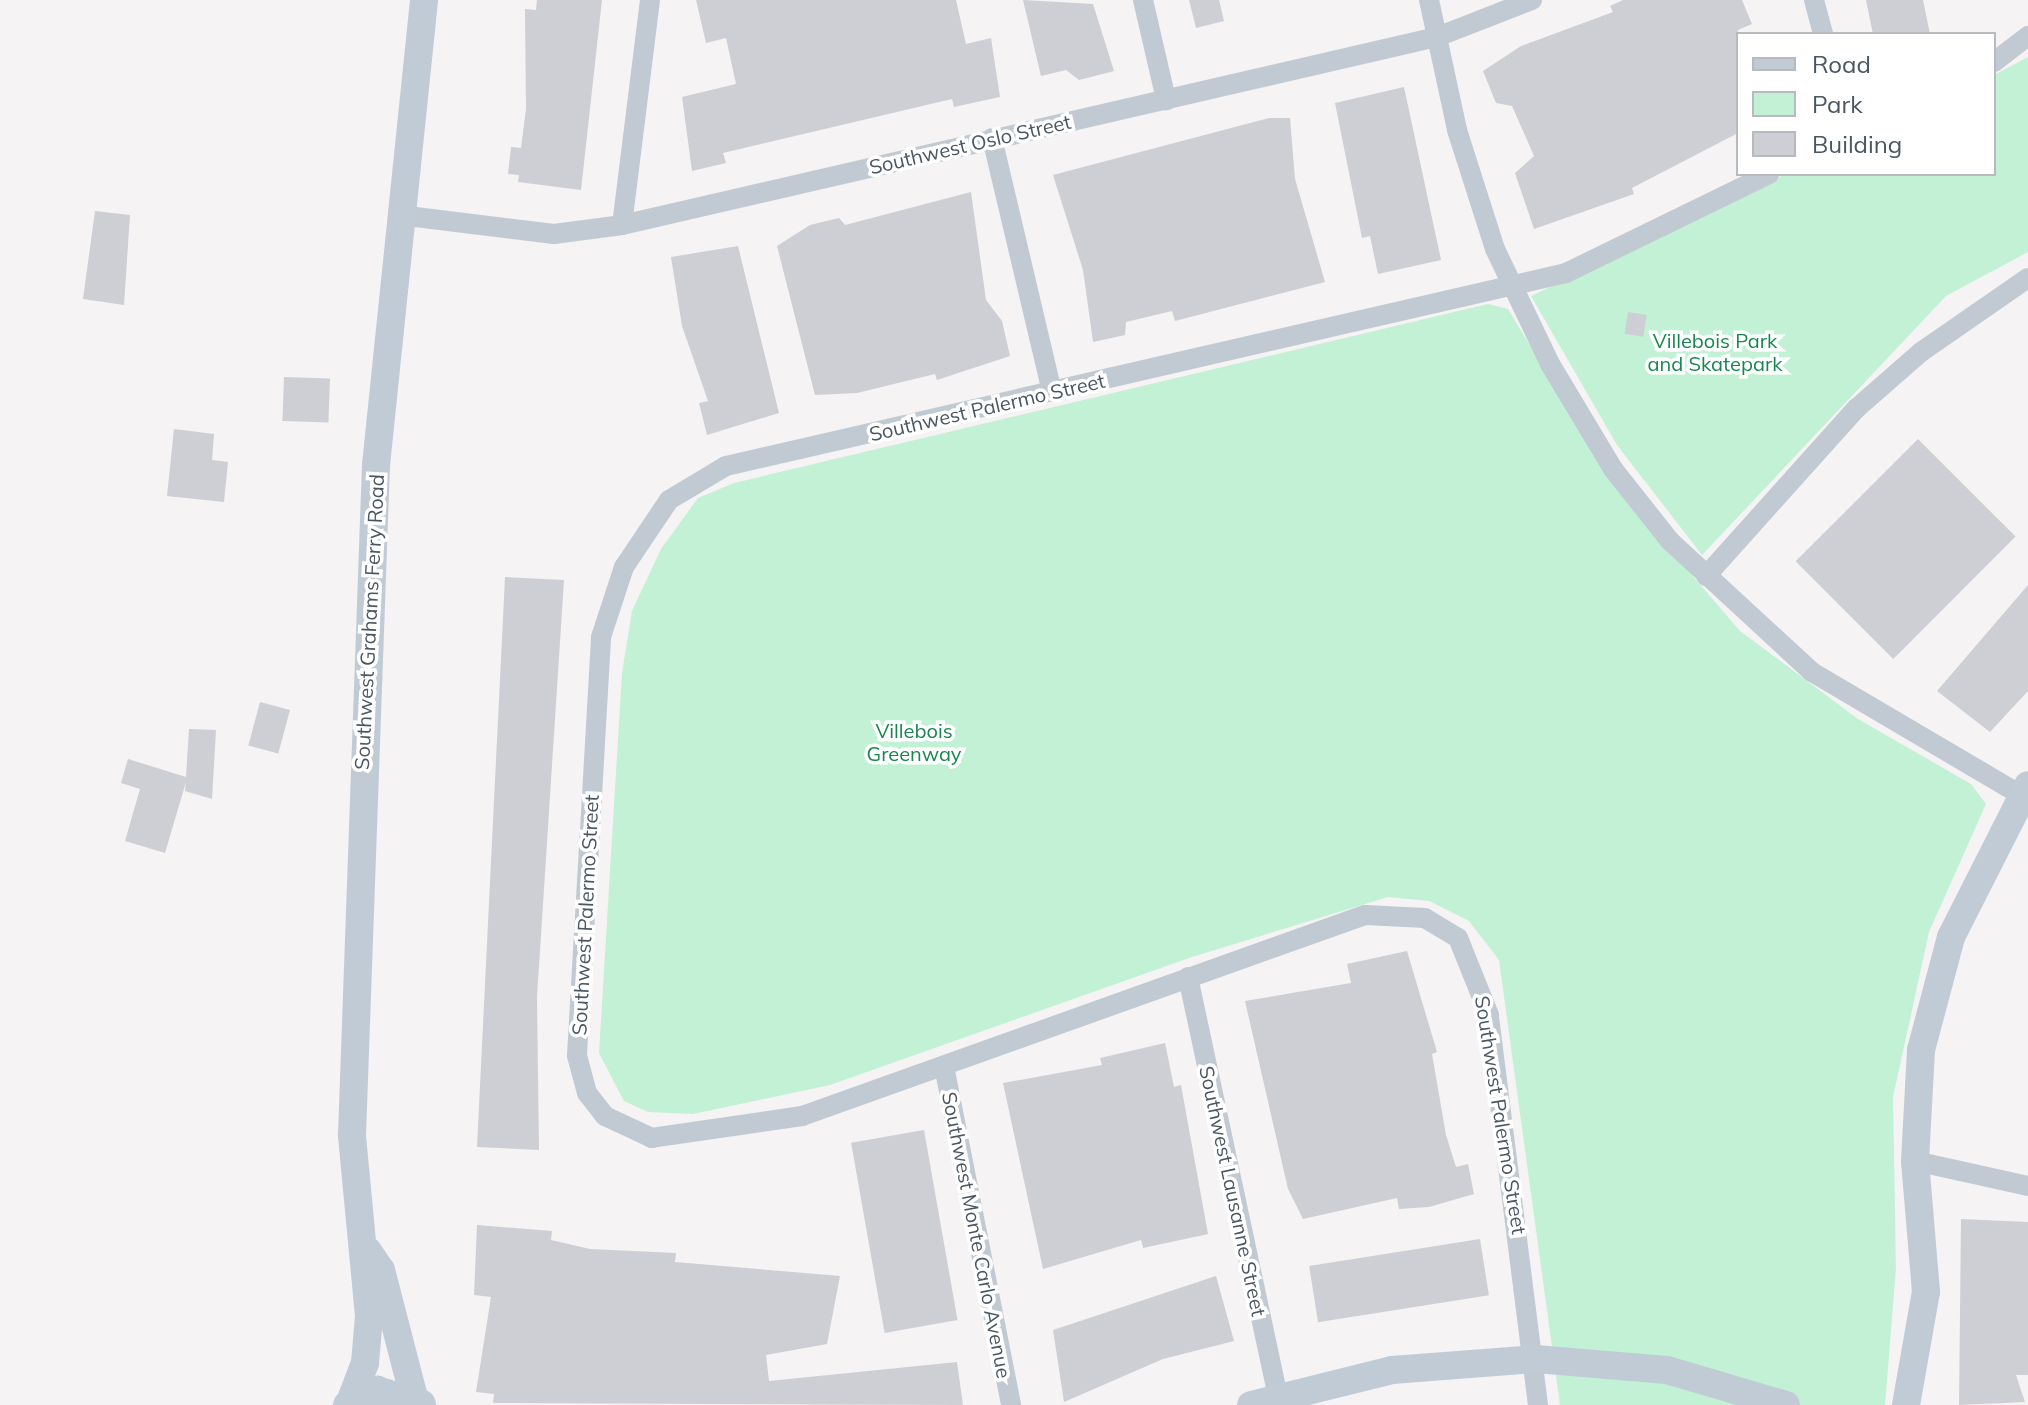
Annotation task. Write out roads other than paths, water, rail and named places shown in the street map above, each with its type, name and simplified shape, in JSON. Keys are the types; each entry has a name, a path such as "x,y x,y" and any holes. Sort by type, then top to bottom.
{"main road":[{"name":"Southwest Grahams Ferry Road","path":"348,1404 365,1363 365,1246 352,1135 359,870 378,435 424,0"},
{"path":"1906,1405 1926,1292 1915,1161 1921,1050 1951,937 2025,793"},
{"name":"Southwest Grahams Ferry Road","path":"365,1246 381,1270 418,1402"},
{"path":"1251,1405 1279,1401 1392,1370 1536,1359 1667,1370 1786,1405"},
{"path":"348,1404 377,1390 418,1402"}],"street":[{"path":"622,225 650,0"},
{"path":"1143,0 1166,100"},
{"path":"1429,0 1467,166 1511,287 1613,469 1706,576 1851,700 2025,793"},
{"name":"Southwest Oslo Street","path":"399,215 554,234 622,225 1437,37 1532,0"},
{"path":"1814,0 1822,32"},
{"path":"1996,60 2028,36"},
{"path":"992,138 1052,392"},
{"name":"Southwest Palermo Street","path":"1538,1405 1536,1359 1489,1015 1458,938 1425,918 1380,913 1188,977 802,1116 684,1137 630,1132 594,1105 577,1055 601,637 624,567 669,500 689,483 726,466 1511,287 1597,261 1765,176"},
{"path":"1706,576 1857,408 1932,344 2028,278"},
{"name":"Southwest Lausanne Street","path":"1188,977 1279,1401"},
{"name":"Southwest Monte Carlo Avenue","path":"944,1066 1011,1405"},
{"path":"1915,1161 2028,1186"}],"park label":[{"name":"Villebois Park and Skatepark","path":"1715,352"},
{"name":"Villebois Greenway","path":"914,742"}]}
